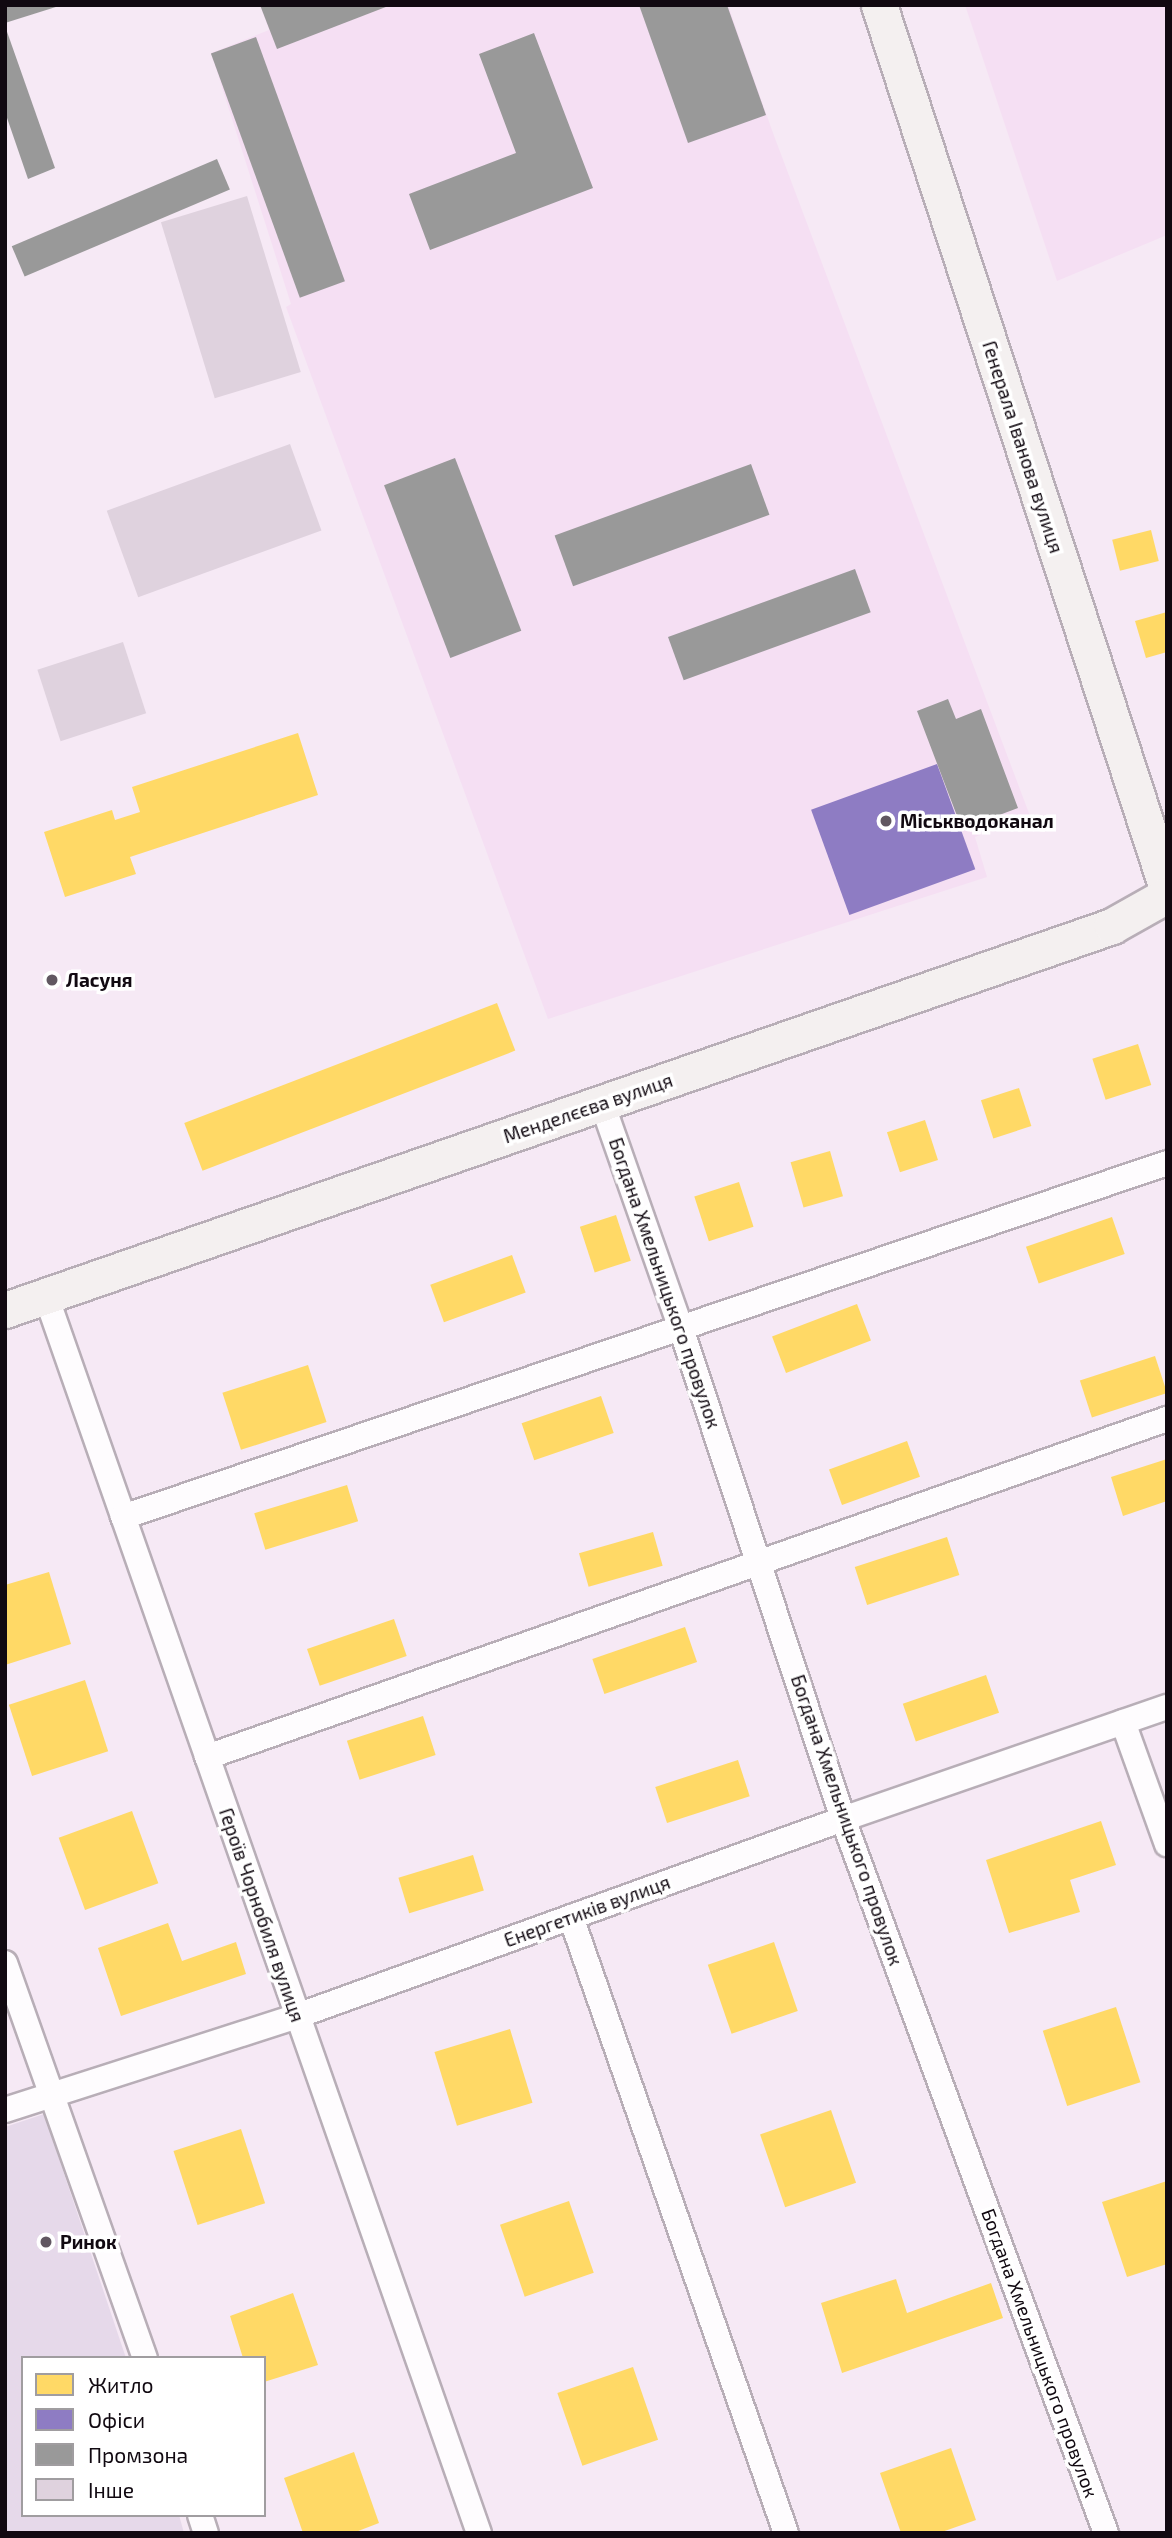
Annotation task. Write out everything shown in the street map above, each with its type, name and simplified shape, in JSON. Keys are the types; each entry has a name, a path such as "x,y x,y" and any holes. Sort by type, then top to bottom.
{"street":[{"name":"Генерала Іванова вулиця","path":"879,5 1167,888"},
{"name":"Менделєєва вулиця","path":"5,1310 1112,926 1167,895"},
{"name":"Богдана Хмельницького провулок","path":"602,1103 760,1561 843,1819 1106,2533"},
{"path":"123,1517 1167,1163"},
{"name":"Героїв Чорнобиля вулиця","path":"46,1296 479,2533"},
{"path":"207,1757 1167,1419"},
{"name":"Енергетиків вулиця","path":"5,2110 297,2015 843,1819 1167,1707"},
{"path":"1123,1722 1167,1844"},
{"path":"570,1917 786,2533"},
{"path":"5,1963 144,2356"}],"shaded area":[{"path":"260,5 728,5 773,133 1030,816 975,837 987,877 548,1019 286,307 291,304 211,53 269,30"},
{"path":"965,5 1167,5 1167,235 1057,281"},
{"name":"Ринок","path":"44,2114 125,2356 21,2356 21,2517 180,2517 184,2533 5,2533 5,2127"}],"building: Житло":[{"path":"1151,530 1159,561 1120,571 1112,540"},
{"path":"1167,612 1167,652 1146,658 1135,621"},
{"path":"298,733 318,795 130,857 136,874 65,897 44,832 112,810 115,820 140,812 132,787"},
{"path":"497,1003 515,1051 203,1171 184,1123"},
{"path":"1138,1044 1151,1085 1106,1100 1092,1059"},
{"path":"1019,1088 1031,1126 993,1138 981,1100"},
{"path":"925,1120 938,1160 900,1172 887,1132"},
{"path":"830,1151 843,1196 804,1207 791,1162"},
{"path":"739,1182 754,1227 709,1241 694,1197"},
{"path":"616,1215 631,1261 595,1272 580,1227"},
{"path":"1112,1217 1125,1254 1039,1284 1026,1247"},
{"path":"512,1255 526,1293 444,1322 430,1285"},
{"path":"857,1304 871,1340 786,1373 772,1337"},
{"path":"1155,1356 1167,1393 1092,1418 1080,1380"},
{"path":"308,1365 327,1422 241,1450 222,1393"},
{"path":"601,1396 614,1433 534,1460 522,1423"},
{"path":"907,1441 920,1477 842,1505 829,1469"},
{"path":"1167,1459 1167,1501 1123,1516 1111,1477"},
{"path":"347,1485 358,1521 265,1550 254,1513"},
{"path":"653,1532 663,1566 589,1587 579,1553"},
{"path":"947,1537 959,1575 867,1605 855,1567"},
{"path":"49,1572 71,1644 5,1665 5,1585"},
{"path":"394,1619 407,1656 320,1686 307,1649"},
{"path":"685,1627 697,1662 604,1694 592,1659"},
{"path":"986,1675 999,1713 916,1741 903,1704"},
{"path":"85,1680 108,1751 32,1776 9,1705"},
{"path":"423,1716 436,1755 360,1780 347,1741"},
{"path":"738,1760 750,1796 667,1823 655,1787"},
{"path":"132,1811 158,1883 85,1910 59,1838"},
{"path":"1101,1821 1116,1865 1070,1880 1080,1912 1009,1933 986,1860"},
{"path":"473,1855 484,1890 409,1913 398,1878"},
{"path":"168,1923 182,1961 236,1942 246,1974 121,2016 98,1948"},
{"path":"774,1942 798,2011 732,2034 708,1965"},
{"path":"1116,2007 1140,2082 1067,2106 1043,2031"},
{"path":"510,2029 533,2103 457,2126 434,2052"},
{"path":"831,2110 856,2183 785,2207 760,2134"},
{"path":"241,2129 265,2203 198,2225 173,2151"},
{"path":"1167,2181 1167,2264 1127,2277 1102,2202"},
{"path":"569,2201 594,2273 525,2297 500,2225"},
{"path":"896,2279 907,2313 991,2283 1003,2318 842,2373 821,2303"},
{"path":"293,2293 318,2365 266,2381 266,2356 242,2356 230,2316"},
{"path":"633,2367 658,2440 582,2466 557,2393"},
{"path":"951,2448 976,2520 939,2533 901,2533 880,2473"},
{"path":"354,2452 379,2523 353,2533 303,2533 284,2478"}],"building: Офіси":[{"path":"937,764 975,869 849,915 811,810"}],"building: Промзона":[{"path":"5,5 59,5 59,6 5,23"},
{"path":"260,5 391,5 277,49"},
{"path":"639,5 727,5 766,115 688,143"},
{"path":"5,26 55,168 28,179 5,112"},
{"path":"534,33 593,188 430,250 409,194 516,153 479,54"},
{"path":"256,37 345,281 300,298 211,53"},
{"path":"217,159 230,189 25,277 12,246"},
{"path":"455,458 521,631 450,658 384,485"},
{"path":"751,464 769,515 573,586 555,535"},
{"path":"855,569 871,612 684,680 668,637"},
{"path":"948,699 956,719 981,709 1018,808 962,829 917,711"}],"building: Інше":[{"path":"247,196 301,372 215,398 161,222"},
{"path":"290,444 321,530 138,597 107,511"},
{"path":"123,642 146,713 61,741 37,670"}],"place":[{"name":"Міськводоканал","path":"886,821"},
{"name":"Ласуня","path":"52,980"},
{"name":"Ринок","path":"46,2242"}]}
